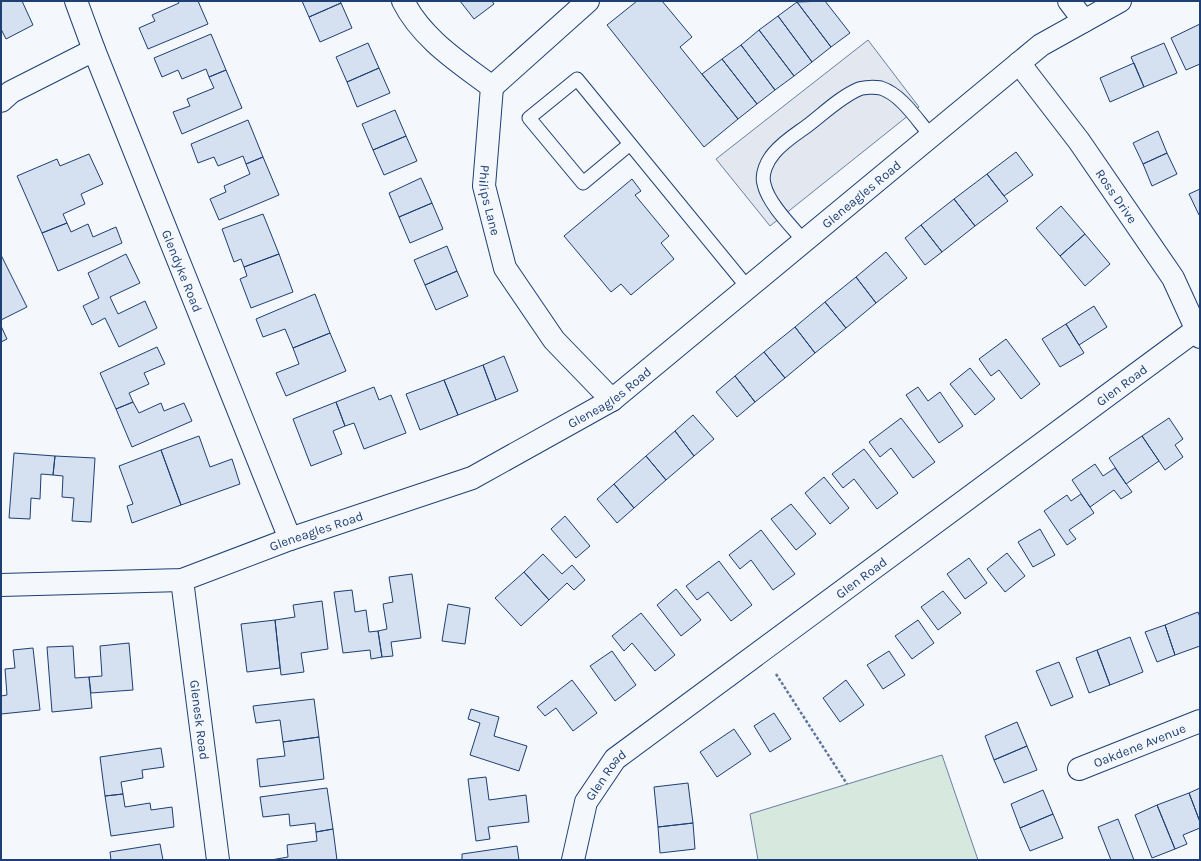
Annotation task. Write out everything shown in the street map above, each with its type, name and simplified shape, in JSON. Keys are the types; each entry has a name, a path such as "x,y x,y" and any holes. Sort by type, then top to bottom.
{"street":[{"name":"Glendyke Road","path":"76,1 94,50 290,539"},
{"path":"403,1 410,15 439,48 492,87 588,1"},
{"path":"1068,1 1084,21"},
{"name":"Gleneagles Road","path":"1,585 182,580 290,539 472,478 612,400 1041,45 1120,1"},
{"path":"1,101 11,92 94,50"},
{"name":"Ross Drive","path":"1019,63 1079,141 1173,278 1198,333"},
{"name":"Philips Lane","path":"492,87 484,186 505,268 554,340 612,400"},
{"name":"Glen Road","path":"573,860 586,802 616,759 1198,333"},
{"name":"Glenesk Road","path":"182,580 218,860"},
{"name":"Oakdene Avenue","path":"1078,769 1200,721"}],"lane":[{"path":"630,144 583,183 529,118 577,79 748,288"},
{"path":"804,241 769,196 763,183 767,163 774,153 786,142 843,99 861,88 879,88 887,91 908,109 931,136"}],"path":[{"path":"762,652 847,784"}],"shaded area":[{"path":"868,40 919,107 770,226 716,159"},
{"path":"942,755 978,860 758,860 750,814"}],"building":[{"path":"1,1 22,1 33,25 6,39 1,29"},
{"path":"178,1 198,1 208,24 148,49 139,28 155,21 152,15 179,3"},
{"path":"302,1 340,1 341,3 309,17"},
{"path":"460,1 492,1 494,4 474,19"},
{"path":"637,1 662,1 692,37 680,47 738,119 704,147 607,25"},
{"path":"825,1 850,33 831,47 797,2"},
{"path":"797,2 831,47 812,62 778,16"},
{"path":"341,3 352,28 320,42 309,17"},
{"path":"778,16 812,62 794,76 759,30"},
{"path":"1200,24 1200,64 1186,70 1171,38"},
{"path":"759,30 794,76 775,90 741,45"},
{"path":"211,34 226,70 209,77 206,69 182,79 178,70 162,77 154,58"},
{"path":"368,43 379,68 347,82 336,57"},
{"path":"1164,43 1177,73 1144,87 1131,57"},
{"path":"741,45 775,90 757,104 722,59"},
{"path":"722,59 757,104 738,119 702,74"},
{"path":"1134,63 1144,87 1110,102 1100,78"},
{"path":"379,68 390,93 357,107 347,82"},
{"path":"226,70 242,108 182,134 173,112 190,106 187,99 214,88 209,77"},
{"path":"395,110 406,136 373,150 362,124"},
{"path":"248,120 263,157 246,164 243,156 218,166 214,157 198,163 191,144"},
{"path":"1158,131 1167,153 1143,164 1133,143"},
{"path":"406,136 417,161 384,175 373,150"},
{"path":"1016,152 1033,175 1004,196 987,174"},
{"path":"1167,153 1177,174 1152,186 1143,164"},
{"path":"89,154 103,184 81,194 85,204 63,214 67,223 42,233 17,176 57,159 60,166"},
{"path":"263,157 279,195 219,220 210,199 226,192 224,186 250,174 246,164"},
{"path":"987,174 1008,201 975,226 954,199"},
{"path":"421,178 432,203 399,217 389,193"},
{"path":"632,179 641,191 635,195 669,236 661,243 674,259 631,295 621,284 611,292 564,236"},
{"path":"1200,189 1200,215 1199,215 1189,194"},
{"path":"954,199 975,226 942,252 921,225"},
{"path":"432,203 443,229 410,243 399,217"},
{"path":"1061,206 1085,234 1060,256 1036,228"},
{"path":"263,214 279,254 244,267 241,259 234,262 222,229"},
{"path":"67,223 71,232 88,224 93,237 116,227 122,243 58,271 42,233"},
{"path":"921,225 942,252 925,265 905,238"},
{"path":"1085,234 1110,264 1085,286 1060,256"},
{"path":"447,246 457,271 425,285 414,260"},
{"path":"886,252 907,278 876,303 856,277"},
{"path":"126,254 140,283 110,297 118,314 145,301 157,328 119,347 105,318 92,325 83,306 99,298 88,273"},
{"path":"279,254 293,292 251,308 240,279 247,276 244,267"},
{"path":"1,255 27,307 1,320"},
{"path":"457,271 468,296 436,310 425,285"},
{"path":"856,277 876,303 846,328 825,302"},
{"path":"315,294 330,333 293,348 285,329 263,337 256,319"},
{"path":"825,302 846,328 815,353 795,327"},
{"path":"1094,306 1107,327 1079,345 1066,324"},
{"path":"1066,324 1084,353 1060,367 1042,339"},
{"path":"1,326 7,339 1,342"},
{"path":"795,327 815,353 785,378 764,352"},
{"path":"330,333 346,371 286,396 276,373 299,364 293,348"},
{"path":"1006,339 1040,384 1021,399 999,370 991,376 979,359"},
{"path":"157,347 165,364 144,373 149,384 129,393 133,402 116,409 100,373"},
{"path":"764,352 785,378 755,402 735,376"},
{"path":"504,356 518,391 496,400 483,365"},
{"path":"483,365 496,400 458,415 444,380"},
{"path":"970,368 995,399 975,415 950,384"},
{"path":"735,376 755,402 737,417 716,392"},
{"path":"444,380 458,415 420,430 406,394"},
{"path":"374,387 379,400 391,395 406,433 364,449 354,423 345,426 336,402"},
{"path":"918,387 928,401 940,392 963,426 939,443 906,395"},
{"path":"133,402 139,413 161,403 164,411 184,403 192,421 132,447 116,409"},
{"path":"336,402 345,426 333,431 342,454 311,466 293,419"},
{"path":"693,415 714,439 694,456 675,431"},
{"path":"901,418 935,462 913,478 891,448 880,457 869,442"},
{"path":"1169,418 1183,439 1175,445 1183,457 1165,470 1142,436"},
{"path":"675,431 694,456 666,480 646,456"},
{"path":"199,436 210,467 232,459 240,484 181,505 161,450"},
{"path":"1142,436 1159,461 1126,484 1109,458"},
{"path":"864,449 898,493 877,509 854,479 843,488 832,474"},
{"path":"161,450 181,505 132,523 127,506 133,504 119,466"},
{"path":"14,453 55,456 53,475 41,474 40,499 31,498 30,519 9,518"},
{"path":"55,456 95,458 91,522 72,521 74,498 62,497 63,476 53,475"},
{"path":"646,456 666,480 634,508 614,484"},
{"path":"1095,464 1103,476 1115,468 1132,492 1121,499 1114,490 1090,507 1072,480"},
{"path":"824,477 849,508 830,524 805,493"},
{"path":"614,484 634,508 617,523 597,499"},
{"path":"1081,494 1094,513 1069,530 1076,539 1067,545 1044,511 1067,495 1071,501"},
{"path":"791,504 816,534 796,550 771,519"},
{"path":"565,516 590,546 576,558 551,529"},
{"path":"1040,529 1055,555 1033,567 1018,542"},
{"path":"761,530 795,574 773,590 751,560 740,569 729,555"},
{"path":"1007,553 1025,576 1005,592 987,569"},
{"path":"543,554 562,574 572,565 585,580 574,590 567,583 549,600 524,572"},
{"path":"969,558 987,583 965,599 947,574"},
{"path":"719,561 752,605 731,621 708,592 697,600 686,586"},
{"path":"524,572 549,600 521,626 495,598"},
{"path":"412,574 421,638 391,642 393,656 382,657 378,631 387,629 383,604 393,602 389,577"},
{"path":"676,589 701,620 681,636 657,605"},
{"path":"352,590 355,612 366,610 369,632 378,631 382,657 371,659 370,650 343,653 334,592"},
{"path":"943,591 961,613 938,630 921,607"},
{"path":"322,601 328,649 301,653 304,672 281,675 275,620 295,617 293,605"},
{"path":"448,604 470,608 465,644 442,641"},
{"path":"1198,612 1200,617 1200,646 1175,655 1165,625"},
{"path":"641,613 675,655 655,671 632,643 624,651 612,636"},
{"path":"275,620 280,668 247,672 241,624"},
{"path":"918,620 934,643 912,659 895,636"},
{"path":"1165,625 1175,655 1157,662 1145,632"},
{"path":"1130,637 1143,672 1110,685 1097,650"},
{"path":"129,643 133,690 91,693 89,677 102,676 100,646"},
{"path":"73,646 75,678 89,677 92,708 52,712 47,647"},
{"path":"33,648 40,710 1,714 1,696 7,695 5,669 15,668 13,650"},
{"path":"1097,650 1110,685 1089,693 1076,658"},
{"path":"612,651 636,685 615,701 590,666"},
{"path":"889,651 905,675 883,689 867,665"},
{"path":"1059,662 1073,697 1051,706 1036,671"},
{"path":"572,680 597,713 573,731 556,708 545,716 537,707"},
{"path":"846,680 864,705 840,722 823,698"},
{"path":"314,699 319,737 283,742 280,720 256,723 253,706"},
{"path":"471,709 499,717 494,736 527,746 519,771 470,755 480,723 468,719"},
{"path":"774,713 791,739 770,752 754,726"},
{"path":"1017,722 1027,746 994,760 985,736"},
{"path":"734,729 751,754 717,777 700,752"},
{"path":"319,737 324,779 260,787 257,759 285,756 283,742"},
{"path":"1027,746 1037,770 1004,783 994,760"},
{"path":"161,748 164,767 142,770 143,778 121,782 123,794 105,796 100,757"},
{"path":"486,777 489,800 526,795 529,822 488,827 490,839 476,841 468,779"},
{"path":"688,783 693,823 658,827 654,787"},
{"path":"327,788 333,829 316,832 315,823 290,826 289,814 263,817 260,797"},
{"path":"1200,788 1200,822 1189,793"},
{"path":"1043,790 1053,814 1020,828 1011,804"},
{"path":"1189,793 1200,822 1200,828 1183,835 1187,844 1175,849 1157,805"},
{"path":"123,794 125,807 150,803 151,810 172,807 174,827 111,836 105,796"},
{"path":"1157,805 1175,849 1152,858 1135,815"},
{"path":"1053,814 1063,838 1030,851 1020,828"},
{"path":"1118,819 1134,860 1111,860 1098,827"},
{"path":"693,823 695,849 660,853 658,827"},
{"path":"333,829 337,860 271,860 288,857 287,845 317,841 316,832"},
{"path":"160,844 163,860 111,860 110,852"},
{"path":"517,846 519,860 462,860 462,854"}]}
